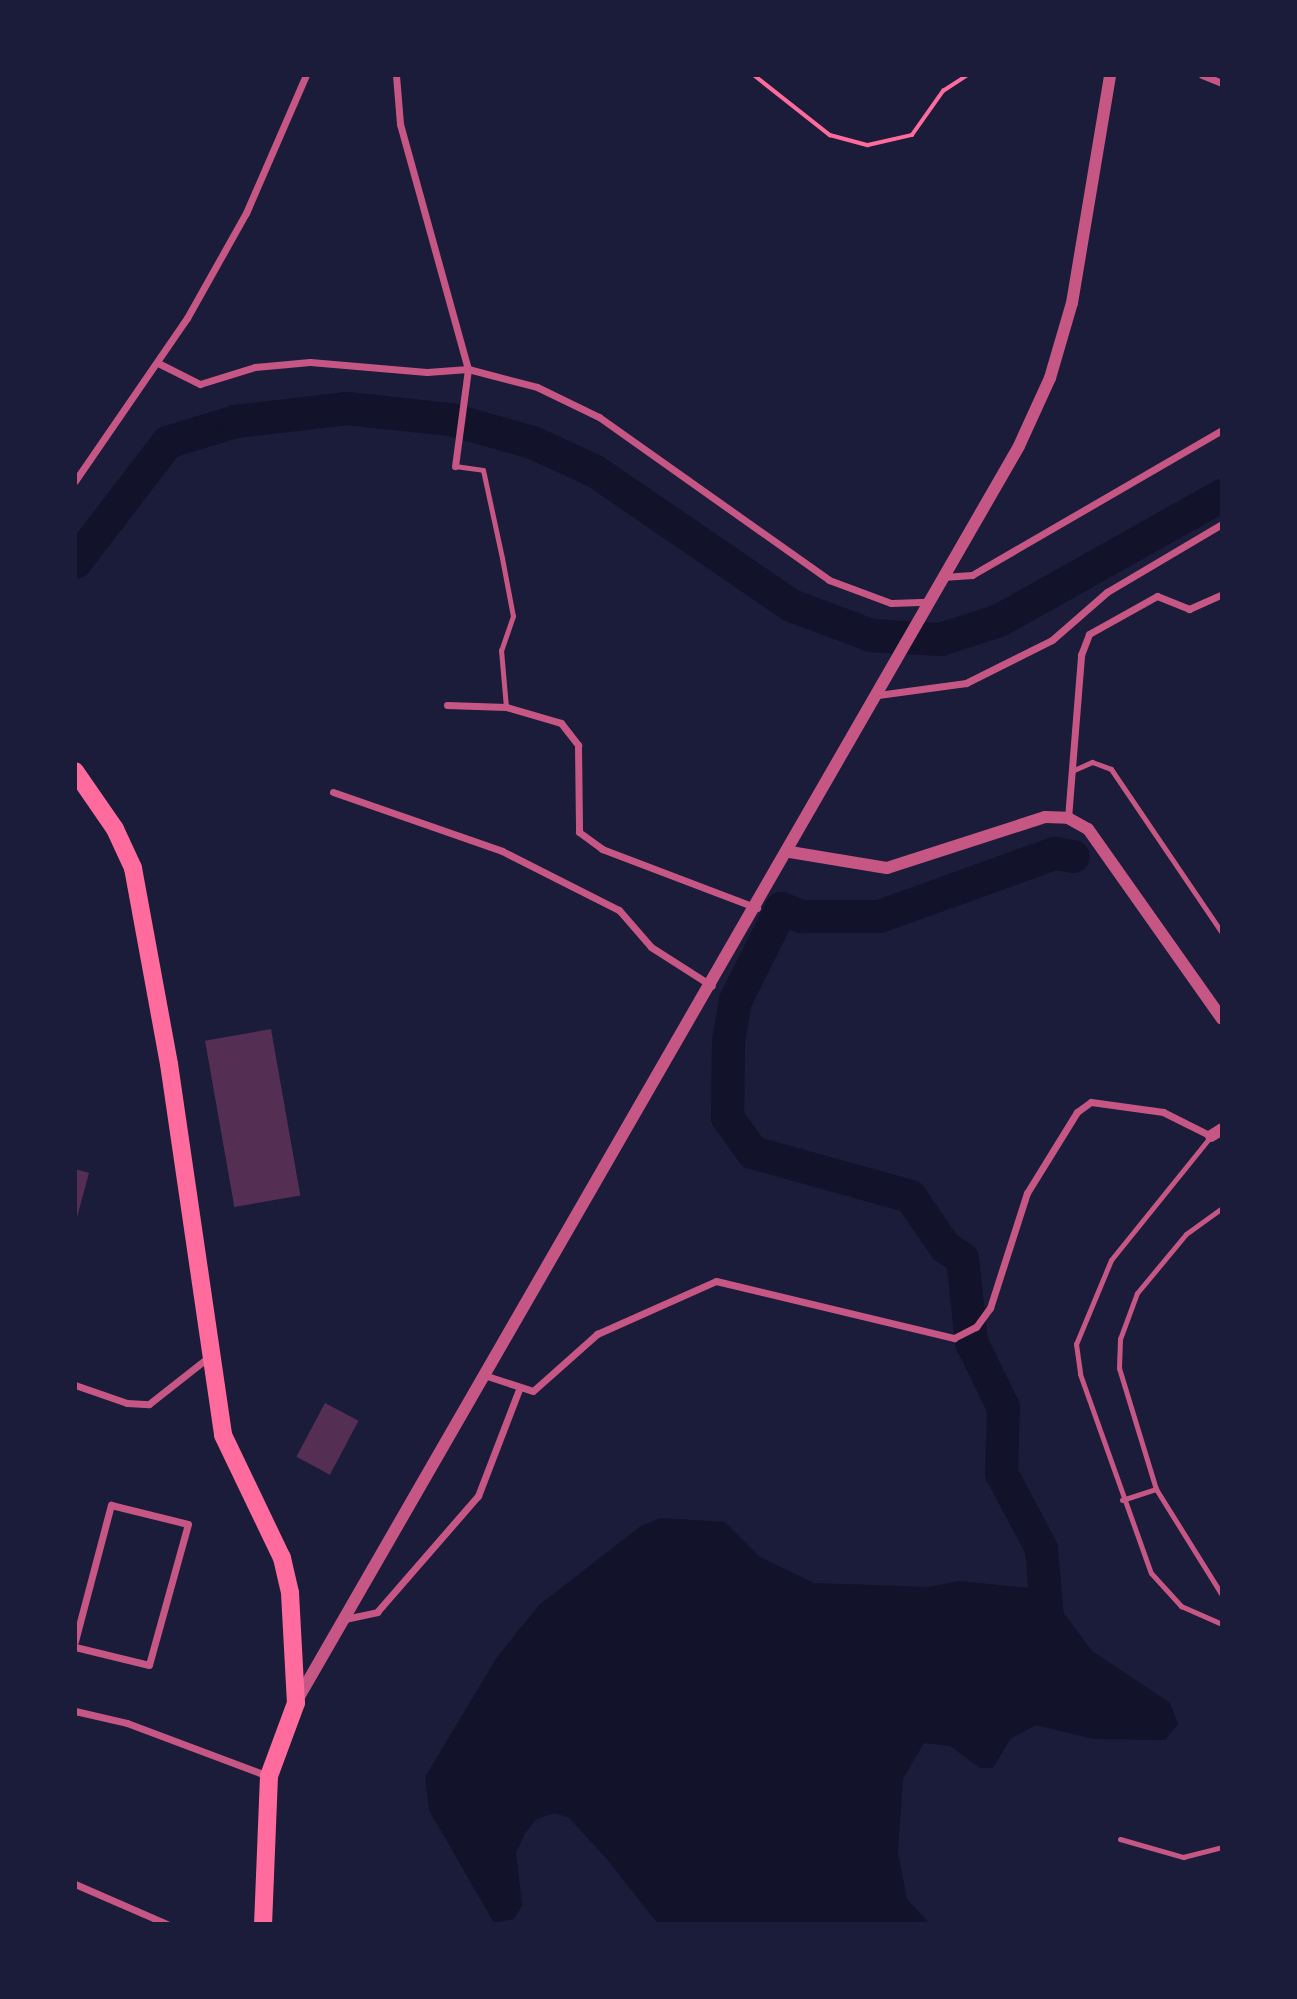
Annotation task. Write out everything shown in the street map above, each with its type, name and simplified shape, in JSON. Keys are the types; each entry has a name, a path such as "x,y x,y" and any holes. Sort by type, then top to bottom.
{"main road":[{"path":"75,771 115,829 133,869 213,1353 223,1435 282,1558 296,1703 269,1776 263,1924"}],"street":[{"path":"75,481 158,363 246,213 306,75"},
{"path":"396,75 400,124 468,369 455,466"},
{"path":"296,1703 758,908 928,602 1019,446 1050,377 1072,303 1110,75"},
{"path":"1202,75 1222,83"},
{"path":"158,363 200,384 255,367 310,362 427,372 468,369 570,399 829,580 891,603 928,602"},
{"path":"943,577 972,575 1222,430"},
{"path":"878,695 966,683 1015,659 1086,615 1107,592 1222,524"},
{"path":"1068,818 1074,770 1081,655 1089,634 1157,596 1189,609 1222,594"},
{"path":"447,705 506,707 561,723 578,745 579,832 602,849 758,908"},
{"path":"333,792 502,851 584,892 619,910 651,947 712,986"},
{"path":"790,852 887,868 1045,817 1068,818 1088,829 1222,1019"},
{"path":"488,1376 519,1390 533,1391 597,1334 716,1281 961,1335 976,1328 1005,1273 1027,1193 1077,1112 1091,1102 1163,1112 1216,1132"},
{"path":"75,1385 127,1403 149,1404 213,1353"},
{"path":"345,1619 377,1612 478,1496 519,1390"},
{"path":"75,1641 76,1628 111,1505 188,1524 149,1665 75,1647"},
{"path":"75,1711 127,1723 269,1776"},
{"path":"75,1884 167,1924"}],"lane":[{"path":"455,466 483,470 499,545 513,616 501,650 506,707"},
{"path":"1074,770 1092,762 1111,769 1222,933"},
{"path":"1216,1132 1111,1260 1076,1344 1122,1500 1165,1591 1222,1624"},
{"path":"1222,1208 1158,1265 1127,1312 1119,1339 1122,1388 1156,1489 1222,1595"},
{"path":"1122,1500 1156,1489"},
{"path":"1120,1839 1183,1857 1222,1847"}],"path":[{"path":"754,75 830,135 868,145 912,135 943,91 968,75"}],"shaded area":[{"path":"661,1518 725,1522 760,1557 814,1583 929,1587 959,1581 1029,1588 1057,1604 1092,1651 1170,1703 1178,1724 1165,1740 1093,1739 1036,1725 1011,1738 993,1768 980,1768 950,1746 924,1743 903,1779 898,1853 907,1899 930,1924 658,1924 606,1858 569,1818 555,1813 537,1819 525,1833 516,1853 522,1905 514,1919 494,1923 429,1810 425,1777 497,1657 539,1605 641,1526"}],"building":[{"path":"271,1029 300,1195 234,1207 205,1041"},
{"path":"75,1169 89,1173 76,1221 75,1221"},
{"path":"325,1403 359,1421 330,1475 296,1457"}],"waterway":[{"path":"75,562 167,442 235,421 347,408 450,419 532,442 595,471 791,605 871,635 940,639 999,620 1222,495"},
{"path":"1049,1642 1041,1548 1001,1473 1003,1407 971,1342 962,1258 945,1247 910,1196 752,1152 727,1117 728,1041 735,1000 781,908 801,916 879,916 1054,853 1073,856"}]}
